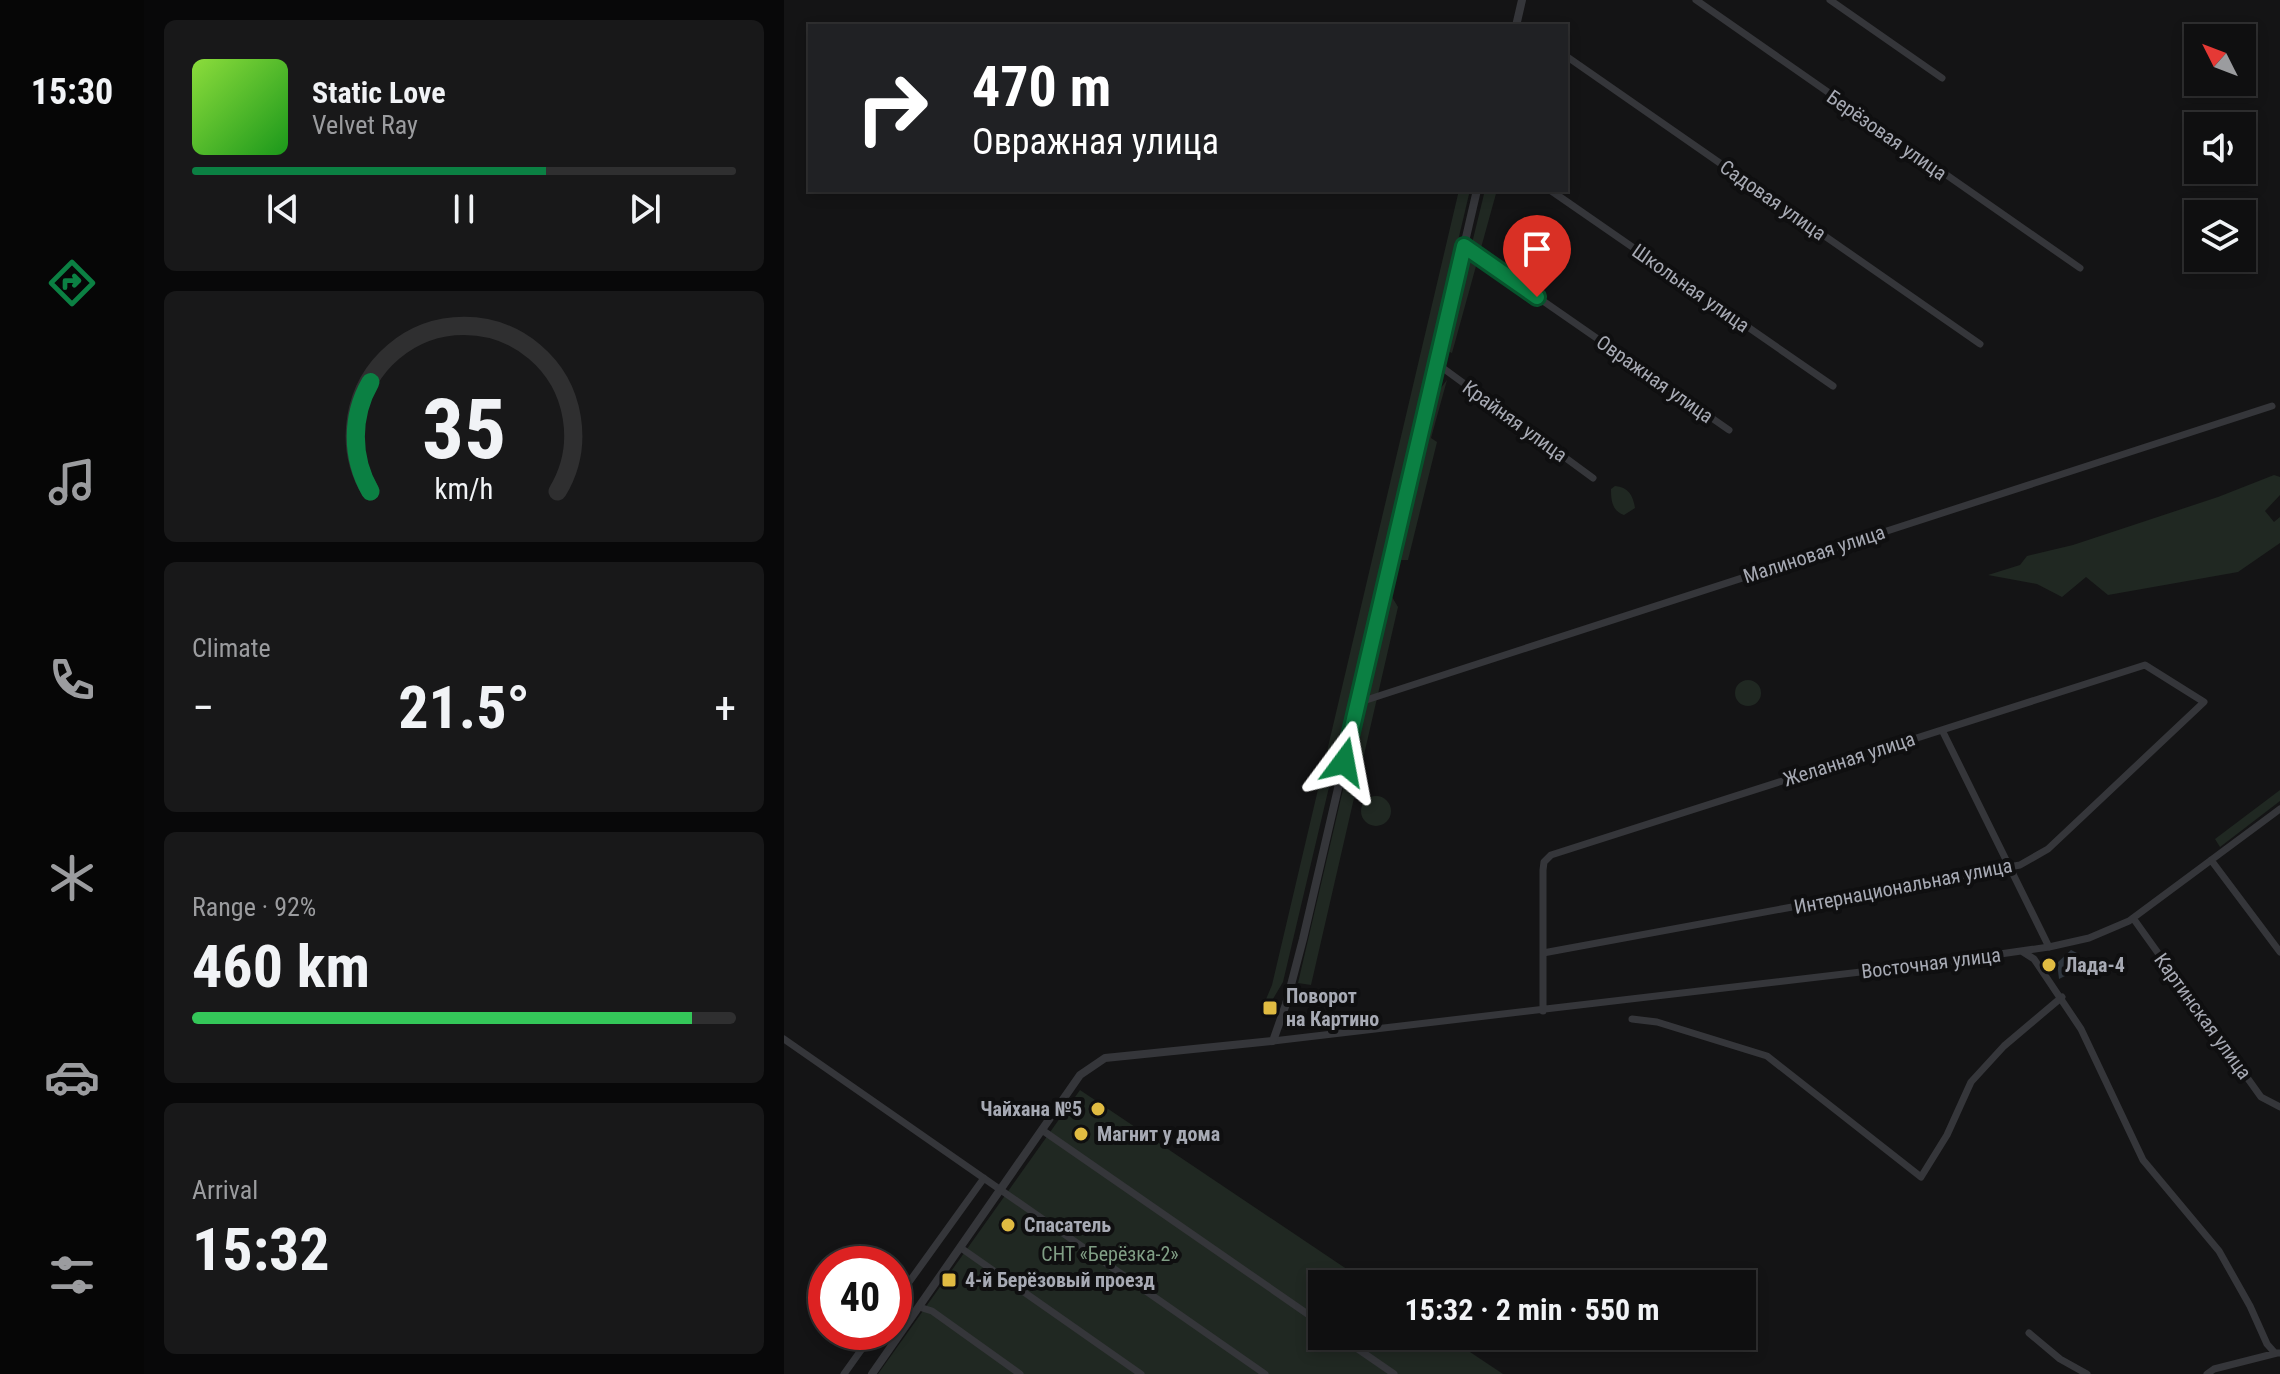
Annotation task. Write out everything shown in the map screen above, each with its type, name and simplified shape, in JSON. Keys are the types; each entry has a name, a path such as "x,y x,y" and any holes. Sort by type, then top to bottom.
{"street":[{"path":"1516,24 1522,0"},
{"name":"Берёзовая улица","path":"1696,0 2080,268"},
{"path":"1830,0 1942,78"},
{"name":"Садовая улица","path":"1568,57 1980,344"},
{"path":"875,1373 1080,1075 1105,1058 1273,1041 1303,939 1477,192"},
{"name":"Школьная улица","path":"1553,192 1833,386"},
{"name":"Овражная улица","path":"1464,246 1729,430"},
{"name":"Крайняя улица","path":"1436,363 1593,478"},
{"name":"Малиновая улица","path":"1357,703 2272,406"},
{"name":"Желанная улица","path":"1543,953 1543,870 1544,862 1551,855 2149,665 2204,702"},
{"name":"Интернациональная улица","path":"1543,953 2020,865 2048,849 2204,702"},
{"path":"1942,730 2049,947"},
{"name":"Восточная улица","path":"1273,1041 2023,952 2089,938 2133,918 2280,809"},
{"path":"2211,860 2280,952"},
{"name":"Картинская улица","path":"2133,918 2261,1097 2280,1107"},
{"path":"2023,952 2034,959 2081,1029 2143,1160 2219,1251 2267,1344 2278,1353"},
{"path":"1543,953 1543,1011"},
{"path":"1632,1019 1657,1022 1767,1056 1921,1177 1947,1135 1971,1082 2004,1046 2062,997"},
{"path":"784,1039 1265,1374"},
{"path":"1042,1130 1308,1314"},
{"path":"912,1278 984,1178"},
{"path":"961,1248 1141,1374"},
{"path":"919,1307 932,1311 1020,1374"},
{"path":"2029,1333 2060,1359 2087,1374"},
{"path":"844,1374 861,1350"},
{"path":"1359,1350 1394,1374"},
{"path":"2207,1374 2214,1369 2278,1353"}],"green space":[{"path":"1459,192 1470,192 1283,982 1270,1004 1264,1004 1272,985"},
{"path":"1485,192 1496,192 1452,353 1446,350"},
{"path":"1447,380 1431,438 1437,442 1408,560 1397,560 1437,393"},
{"path":"2274,475 2280,477 2280,495 2265,511 2274,522 2280,517 2280,543 2238,572 2108,595 2086,577 2062,597 2037,584 1988,575 2020,565 2027,556 2073,545"},
{"path":"1615,486 1627,490 1633,499 1635,508 1624,515 1613,505 1611,489"},
{"path":"1389,592 1398,607 1311,985 1298,983"},
{"path":"1748,680 1757,684 1761,693 1757,702 1748,706 1739,702 1735,693 1739,684"},
{"path":"2280,790 2280,801 2220,847 2215,839"},
{"path":"1376,796 1382,797 1390,805 1390,817 1382,825 1376,826 1370,825 1362,817 1361,811 1362,805 1370,797"},
{"name":"СНТ «Берёзка-2»","path":"1080,1090 1348,1270 1308,1270 1308,1350 1467,1350 1503,1374 878,1374 895,1350 912,1350 912,1326"}],"shaded area":[{"path":"2071,950 2082,961 2077,970 2059,979 2057,963"}],"place":[{"name":"Лада-4","path":"2049,965"},
{"name":"Поворот на Картино","path":"1270,1008"},
{"name":"Чайхана №5","path":"1098,1109"},
{"name":"Магнит у дома","path":"1081,1134"},
{"name":"Спасатель","path":"1008,1225"},
{"name":"4-й Берёзовый проезд","path":"949,1280"}],"route":[{"path":"1344,762 1464,246 1537,297"}]}
